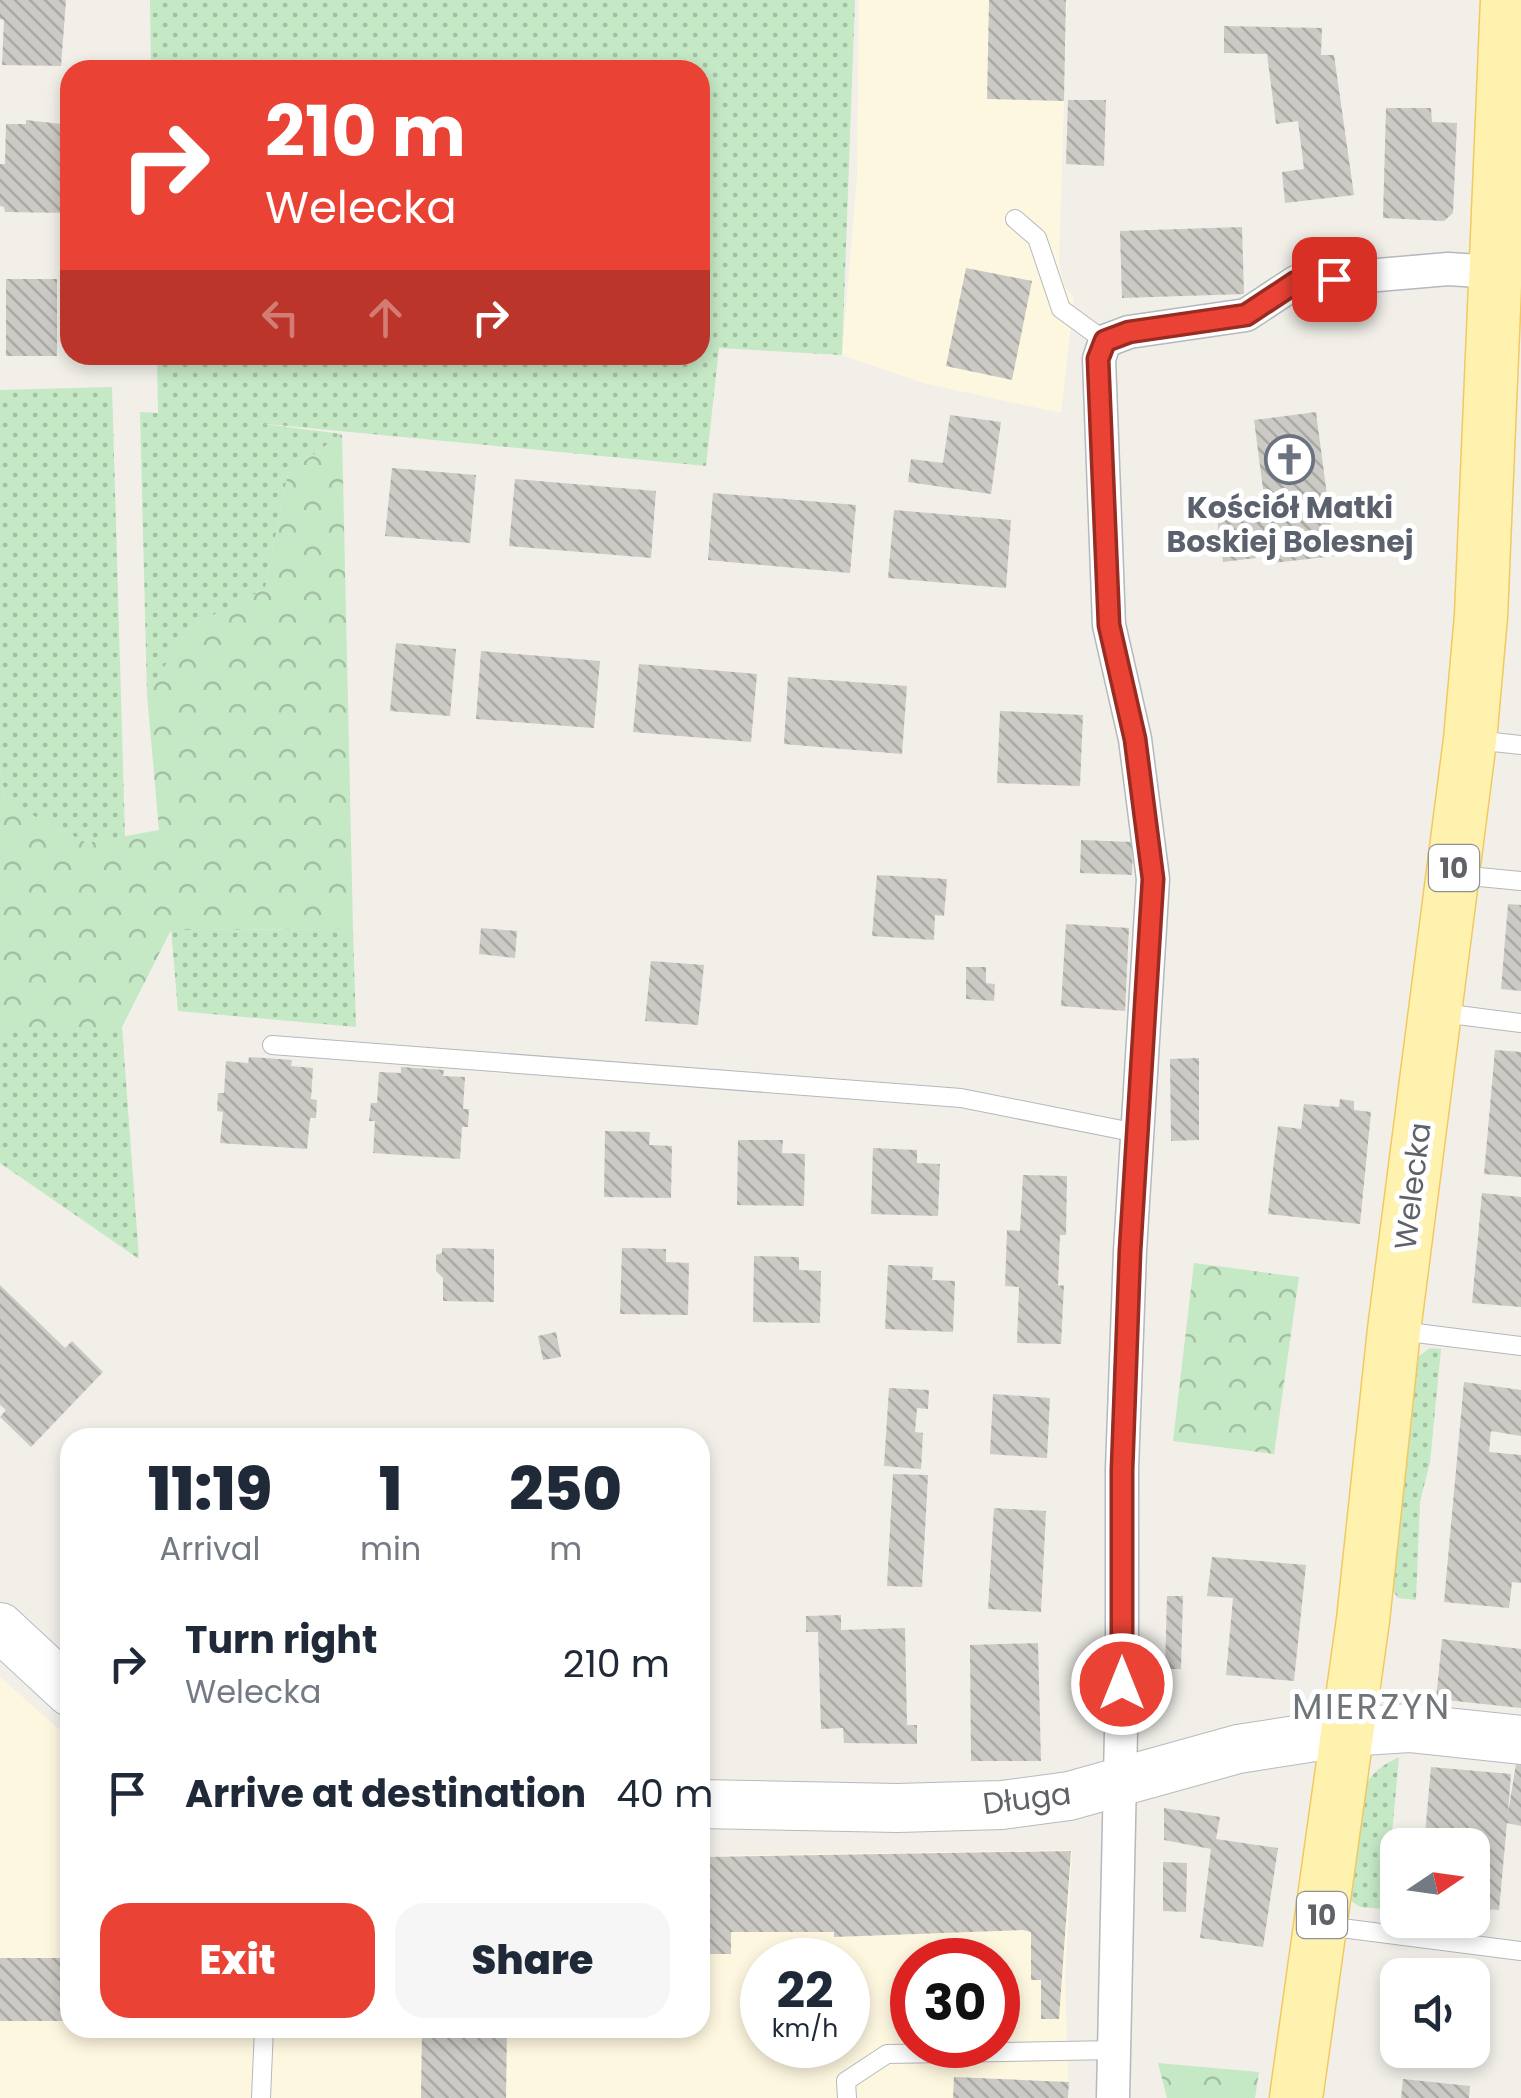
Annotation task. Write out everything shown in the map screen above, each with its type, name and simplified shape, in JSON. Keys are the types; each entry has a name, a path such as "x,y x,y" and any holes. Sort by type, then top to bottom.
{"main road":[{"name":"Welecka","path":"1296,2098 1347,1732 1470,740 1481,616 1507,0"}],"street":[{"path":"1113,2098 1121,1781 1122,1470 1153,879 1135,739 1109,625 1098,359 1105,341 1129,332 1246,315 1296,282 1448,269 1496,272"},
{"path":"0,1627 60,1683"},
{"name":"Długa","path":"710,1804 897,1808 1002,1805 1069,1796 1201,1757 1347,1732 1409,1728 1521,1740"}],"lane":[{"path":"1016,218 1036,238 1061,309 1105,341"},
{"path":"1470,740 1521,745"},
{"path":"1453,874 1521,882"},
{"path":"1436,1013 1521,1023"},
{"path":"272,1045 961,1098 1137,1133"},
{"path":"1394,1330 1521,1346"},
{"path":"1320,1925 1521,1951"},
{"path":"261,2098 264,2038"},
{"path":"846,2098 846,2081 887,2054 1116,2050"}],"shaded area":[{"path":"859,0 1067,0 1059,265 1065,287 1074,298 1061,413 923,383 842,355 857,175"},
{"path":"0,1677 60,1730 60,2038 710,2038 710,1856 1072,1850 1065,1979 1069,2098 0,2098"}],"green space":[{"path":"150,0 855,0 842,355 719,348 706,466 256,423 342,434 288,473 265,589 190,627 147,694 140,412 158,413 157,365 710,365 710,60 151,60"},
{"path":"112,387 125,837 87,843 6,802 0,767 0,390"},
{"path":"342,434 353,929 171,930 122,1027 0,1027 0,767 6,802 87,843 159,830 147,694 190,627 265,589 288,473"},
{"path":"353,929 356,1027 178,1011 171,930"},
{"path":"0,1027 122,1027 139,1259 0,1163"},
{"path":"1194,1263 1299,1277 1274,1454 1173,1441"},
{"path":"1430,1348 1441,1349 1430,1462 1420,1502 1416,1600 1398,1598 1387,1582 1415,1359"},
{"path":"1399,1757 1392,1828 1380,1828 1380,1909 1360,1907 1347,1898 1353,1837 1362,1792 1382,1767"},
{"path":"1158,2063 1259,2072 1255,2098 1167,2098"}],"building":[{"path":"0,0 66,0 60,66 2,65 4,20 0,19"},
{"path":"989,0 1066,0 1064,101 987,99"},
{"path":"1224,26 1322,28 1321,55 1334,55 1354,195 1285,203 1282,172 1304,169 1298,121 1276,124 1267,54 1224,53"},
{"path":"1068,100 1106,100 1104,166 1066,164"},
{"path":"1386,108 1431,108 1432,122 1457,123 1453,213 1444,221 1383,218"},
{"path":"26,120 60,124 60,213 5,212 0,206 0,164 5,164 6,124 26,124"},
{"path":"1242,227 1244,294 1122,298 1120,231"},
{"path":"966,268 1032,281 1012,380 946,366"},
{"path":"6,279 57,279 57,356 6,356"},
{"name":"Kościół Matki Boskiej Bolesnej","path":"1316,412 1335,556 1273,563 1268,531 1253,533 1256,558 1223,562 1215,502 1248,498 1250,515 1266,512 1254,420"},
{"path":"950,415 1001,422 991,494 908,482 911,459 943,463"},
{"path":"392,468 476,475 470,543 385,536"},
{"path":"515,479 656,491 651,558 509,546"},
{"path":"713,493 856,505 850,573 708,560"},
{"path":"894,510 1011,520 1006,588 888,578"},
{"path":"396,643 456,649 450,716 390,711"},
{"path":"481,651 600,661 594,728 476,719"},
{"path":"639,664 757,674 751,742 633,732"},
{"path":"788,677 907,686 902,754 784,744"},
{"path":"1000,711 1083,715 1080,786 997,783"},
{"path":"1081,840 1133,842 1132,875 1080,873"},
{"path":"877,875 947,879 944,916 935,915 934,940 872,936"},
{"path":"1508,904 1521,905 1521,991 1501,989"},
{"path":"1066,924 1129,928 1125,1011 1061,1006"},
{"path":"481,928 517,931 515,958 479,954"},
{"path":"651,961 704,965 698,1025 645,1021"},
{"path":"966,967 986,967 986,983 995,984 994,1001 966,999"},
{"path":"1495,1050 1521,1052 1521,1177 1484,1174"},
{"path":"249,1057 292,1060 291,1066 313,1068 311,1099 317,1100 316,1118 310,1118 307,1149 220,1143 223,1112 217,1111 218,1093 224,1093 226,1061 248,1063"},
{"path":"1199,1058 1199,1140 1171,1141 1170,1059"},
{"path":"401,1067 444,1070 443,1076 465,1077 463,1109 469,1109 468,1127 462,1127 460,1159 373,1153 375,1121 369,1121 371,1103 377,1103 379,1072 401,1073"},
{"path":"1340,1099 1354,1101 1354,1110 1371,1112 1360,1224 1268,1214 1278,1126 1301,1129 1304,1104 1339,1107"},
{"path":"605,1131 650,1132 649,1145 672,1146 671,1198 604,1197"},
{"path":"738,1140 783,1140 782,1153 805,1154 804,1206 737,1205"},
{"path":"873,1148 917,1150 917,1163 940,1164 938,1216 871,1214"},
{"path":"1023,1175 1067,1176 1066,1235 1060,1235 1058,1286 1064,1285 1061,1344 1017,1343 1019,1287 1005,1286 1007,1230 1020,1231"},
{"path":"1482,1193 1521,1197 1521,1307 1472,1303"},
{"path":"442,1248 494,1249 494,1302 443,1301 443,1278 436,1271 436,1255 442,1253"},
{"path":"622,1248 666,1249 666,1262 689,1263 688,1315 620,1314"},
{"path":"754,1256 799,1257 799,1270 821,1271 820,1323 753,1322"},
{"path":"888,1265 933,1267 932,1280 955,1281 953,1332 885,1329"},
{"path":"0,1285 65,1348 72,1341 103,1372 31,1447 0,1417 6,1410 0,1405"},
{"path":"556,1332 561,1357 543,1360 538,1336"},
{"path":"1464,1382 1521,1390 1521,1436 1491,1431 1489,1452 1521,1455 1521,1583 1512,1582 1509,1608 1444,1602"},
{"path":"889,1388 929,1390 928,1409 917,1408 915,1432 923,1433 921,1469 884,1466"},
{"path":"993,1394 1050,1398 1047,1458 990,1454"},
{"path":"893,1474 928,1475 922,1587 887,1586"},
{"path":"994,1508 1046,1511 1041,1612 988,1609"},
{"path":"1212,1557 1306,1565 1294,1681 1226,1675 1233,1598 1207,1596"},
{"path":"1167,1596 1183,1596 1181,1669 1165,1669"},
{"path":"841,1615 841,1630 905,1628 907,1725 917,1725 917,1744 844,1743 843,1728 821,1729 818,1632 806,1632 806,1616"},
{"path":"1442,1639 1521,1649 1521,1708 1436,1699"},
{"path":"1038,1643 1041,1761 971,1761 970,1645"},
{"path":"1516,1764 1521,1765 1521,1826 1507,1823 1499,1910 1490,1909 1490,1828 1426,1828 1431,1767 1511,1774 1508,1813"},
{"path":"1164,1808 1220,1817 1216,1839 1278,1848 1263,1947 1200,1938 1211,1849 1164,1840"},
{"path":"1071,1851 1059,2019 1041,2019 1041,1980 1031,1980 1031,1932 1023,1930 834,1937 834,1932 731,1932 731,1954 710,1954 710,1857"},
{"path":"1163,1862 1187,1863 1186,1912 1163,1911"},
{"path":"0,1958 60,1958 60,2021 0,2021"},
{"path":"422,2038 507,2038 506,2098 421,2098"},
{"path":"954,2077 1069,2082 1068,2098 953,2098"},
{"path":"1403,2079 1470,2086 1469,2098 1401,2098"}],"place":[{"name":"Kościół Matki Boskiej Bolesnej","path":"1290,459"}],"district":[{"name":"MIERZYN","path":"1372,1707"}],"route":[{"path":"1122,1684 1122,1470 1130,1251 1153,879 1135,739 1109,625 1098,359 1105,341 1129,332 1246,315 1296,282 1334,279"}]}
